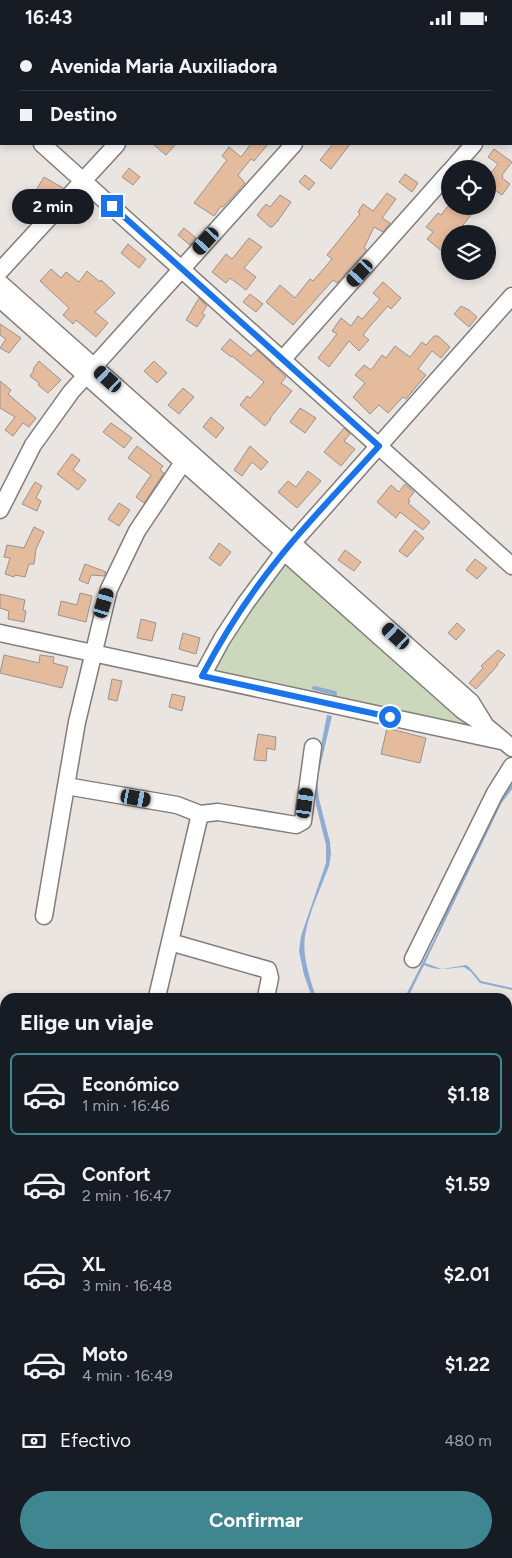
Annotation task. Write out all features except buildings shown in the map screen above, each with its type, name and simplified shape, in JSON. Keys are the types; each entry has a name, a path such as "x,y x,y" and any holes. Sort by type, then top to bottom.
{"street":[{"path":"43,145 512,566"},
{"path":"0,271 116,145"},
{"path":"0,510 33,445 71,391 293,145"},
{"path":"460,160 473,145"},
{"path":"282,359 441,181"},
{"path":"0,283 90,371 288,548 462,711 486,726 508,744"},
{"path":"202,676 222,639 245,604 288,548 512,296"},
{"path":"0,299 90,371"},
{"path":"44,916 77,722 92,653 109,589 137,531 186,457"},
{"path":"0,633 508,744"},
{"path":"66,785 177,805 200,814 218,812 296,825 303,821 313,747"},
{"path":"414,959 495,793 512,766"},
{"path":"158,993 200,814"},
{"path":"170,942 268,970 270,978 267,993"}],"green space":[{"path":"284,562 465,721 465,725 214,670 227,642"}],"water":[{"path":"327,715 332,716 317,780 319,799 330,842 331,854 329,866 312,909 304,944 309,975 315,993 311,993 304,975 299,951 301,936 326,863 326,845 316,805 315,776"},
{"path":"512,784 512,789 501,804 425,963 442,969 424,965 410,993 407,993 477,850 498,802"},
{"path":"466,965 481,981 512,988 512,990 480,983 464,967 442,969"}],"waterway":[{"path":"314,688 335,694"}],"route":[{"path":"112,206 379,446 280,557 222,639 202,676 390,717"}]}
